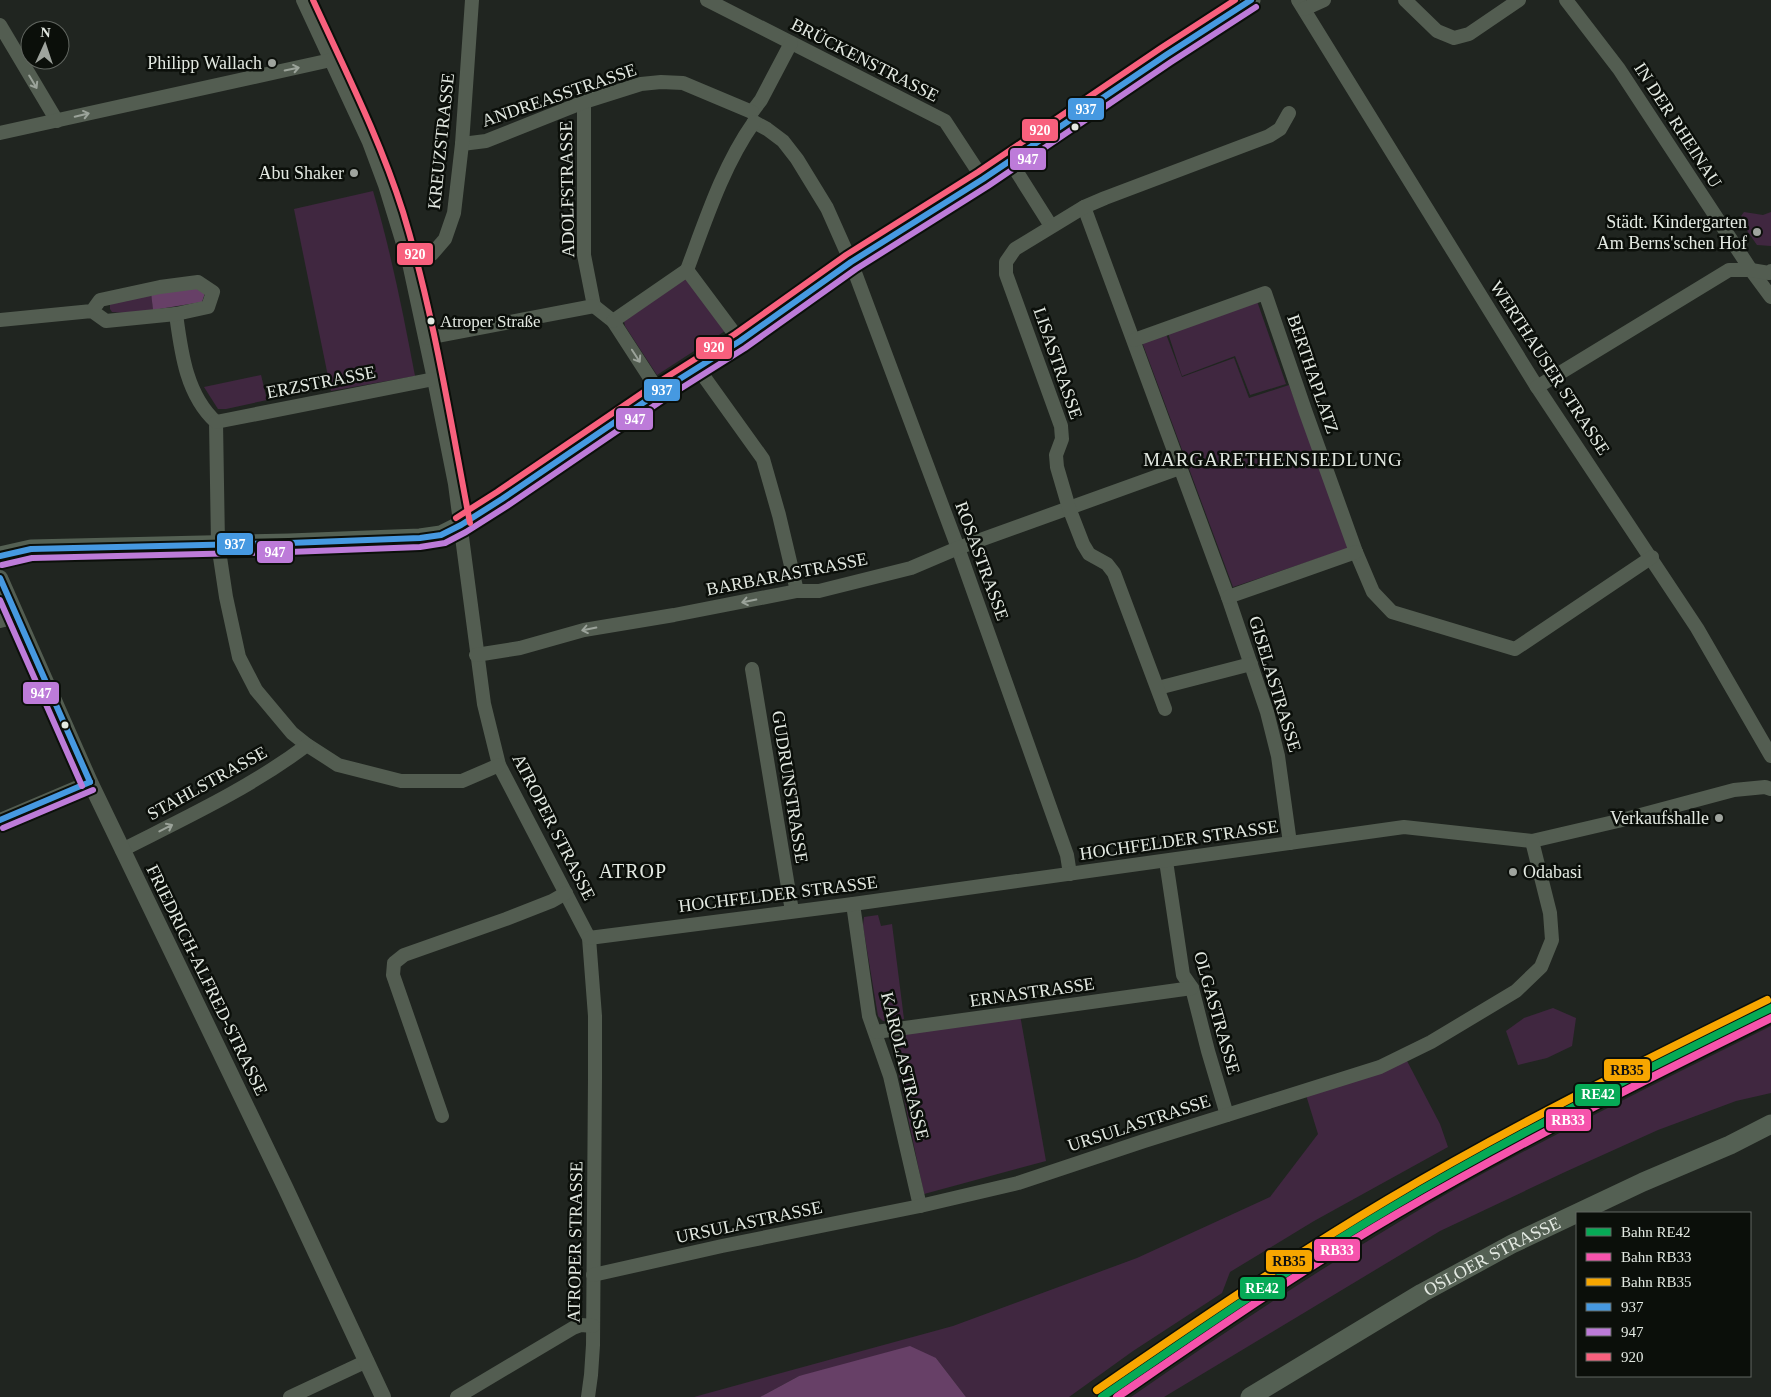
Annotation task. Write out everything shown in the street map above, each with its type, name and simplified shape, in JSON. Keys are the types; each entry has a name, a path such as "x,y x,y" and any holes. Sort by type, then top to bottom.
{"main road":[{"path":"0,556 31,548 420,538 442,535 502,499 659,392 740,341 852,262 983,179 1251,0"},
{"name":"OSLOER STRASSE","path":"1578,1212 1730,1145 1771,1124"},
{"name":"OSLOER STRASSE","path":"1250,1397 1415,1298 1496,1253 1576,1213"}],"street":[{"name":"ATROPER STRASSE","path":"303,0 369,142 386,185 409,263 426,338 461,525 476,655 484,704 499,765 589,938 594,1016 595,1078 592,1375 588,1397"},
{"name":"KREUZSTRASSE","path":"409,263 432,254 446,239 454,213 462,144 472,0"},
{"name":"BRÜCKENSTRASSE","path":"707,0 945,122 983,179"},
{"path":"1301,5 1324,0"},
{"path":"1405,0 1437,31 1454,38 1469,34 1519,0"},
{"name":"IN DER RHEINAU","path":"1566,0 1619,69 1751,270 1771,297"},
{"name":"WERTHAUSER STRASSE","path":"1301,5 1538,387 1652,557 1697,628 1771,756"},
{"path":"0,25 57,121"},
{"path":"612,321 687,270 713,200 761,100 791,43"},
{"path":"0,133 331,60"},
{"name":"ANDREASSTRASSE","path":"462,144 486,141 584,102 641,84 661,82 683,83 753,117 783,141 797,159 828,208 852,262"},
{"name":"ADOLFSTRASSE","path":"584,102 584,254 594,306"},
{"name":"LISASTRASSE","path":"1165,709 1114,573 1107,564 1089,554 1083,544 1069,508 1056,461 1062,439 1062,426 1006,274 1006,262 1015,249 1084,207 1269,136 1280,129 1289,113"},
{"path":"1010,161 1051,226"},
{"path":"1084,207 1228,597 1356,552 1373,592 1392,612 1515,649 1652,557"},
{"name":"ROSASTRASSE","path":"852,262 958,548 1067,855 1070,874"},
{"path":"687,270 740,341"},
{"path":"1538,387 1729,270 1751,270 1768,273 1771,271"},
{"path":"0,320 92,311 106,321 176,314 208,307 213,292 198,282 160,287 100,300 92,311"},
{"name":"BERTHAPLATZ","path":"1134,340 1265,293 1356,552"},
{"path":"426,338 594,306 612,321 659,392"},
{"path":"176,314 184,360 194,392 209,416 216,422 218,544 226,597 239,657 256,690 292,733 338,765 401,781 462,781 499,765"},
{"path":"698,367 763,459 779,515 797,591"},
{"name":"ERZSTRASSE","path":"216,422 434,379"},
{"name":"BARBARASTRASSE","path":"476,655 520,648 584,630 797,591 819,591 911,568 958,548 1180,468"},
{"name":"FRIEDRICH-ALFRED-STRASSE","path":"0,578 90,782 290,1197 383,1397"},
{"name":"GISELASTRASSE","path":"1228,597 1268,712 1278,756 1290,843"},
{"path":"0,621 16,617"},
{"path":"1158,688 1251,664"},
{"name":"GUDRUNSTRASSE","path":"752,669 792,911"},
{"name":"STAHLSTRASSE","path":"122,850 247,786 307,745"},
{"path":"0,820 90,782"},
{"name":"HOCHFELDER STRASSE","path":"589,938 853,904 1404,827 1532,841 1618,821 1734,790 1765,787 1771,789"},
{"name":"URSULASTRASSE","path":"593,1275 722,1246 920,1206 1018,1182 1380,1067 1431,1042 1516,991 1541,967 1552,940 1550,913 1532,841"},
{"name":"OLGASTRASSE","path":"1166,861 1183,974 1192,988 1227,1115"},
{"path":"442,1116 393,975 394,963 404,955 506,920 552,901 566,893"},
{"name":"KAROLASTRASSE","path":"853,904 869,1016 876,1032 891,1081 920,1206"},
{"name":"ERNASTRASSE","path":"876,1032 1192,988"},
{"path":"457,1397 573,1328 581,1325 593,1326"},
{"path":"290,1397 367,1361"}],"shaded area":[{"path":"373,191 391,260 415,376 331,391 294,209"},
{"path":"1744,212 1763,215 1771,212 1771,246 1757,245 1739,219"},
{"path":"686,278 725,331 657,375 625,326 624,321"},
{"path":"194,287 205,293 202,302 153,310 151,293"},
{"path":"151,293 153,310 124,313 112,312 110,309 110,301"},
{"path":"1257,301 1286,384 1250,395 1235,356 1182,376 1168,333"},
{"path":"1166,334 1182,377 1234,358 1249,398 1289,385 1349,548 1233,587 1142,342"},
{"path":"261,375 267,400 226,409 218,409 204,387"},
{"path":"878,915 881,926 892,924 904,1019 883,1021 878,1016 863,926 864,917"},
{"path":"1553,1008 1576,1018 1572,1046 1547,1058 1518,1065 1506,1031 1524,1018"},
{"path":"1020,1015 1046,1161 924,1194 891,1036"},
{"path":"1771,1026 1771,1093 1736,1101 1658,1130 1440,1231 1164,1397 1131,1397 1294,1287 1462,1185 1654,1084"},
{"path":"1406,1059 1440,1124 1448,1147 1314,1221 1230,1272 1222,1293 1133,1351 1069,1397 966,1397 936,1358 799,1376 760,1397 694,1397 953,1326 1137,1258 1270,1197 1318,1134 1306,1095"},
{"path":"910,1346 936,1358 966,1397 760,1397 799,1376"}],"rail line":[{"name":"RB35","path":"1097,1390 1277,1269 1350,1222 1433,1173 1528,1121 1767,1000"},
{"name":"RE42","path":"1102,1397 1281,1276 1438,1180 1627,1079 1771,1008"},
{"name":"RB33","path":"1117,1397 1290,1280 1397,1214 1536,1137 1771,1018"}],"transit line":[{"name":"920","path":"313,0 373,131 403,212 433,328 470,523"},
{"name":"920","path":"456,518 654,385 735,334 846,255 978,172 1235,0"},
{"name":"937","path":"0,556 31,549 289,543 420,538 441,535 461,525 502,499 659,392 740,341 851,262 983,179 1251,0"},
{"name":"947","path":"2,565 32,558 289,552 420,547 445,543 507,506 664,399 745,348 856,269 988,186 1256,7"},
{"name":"937","path":"0,578 90,782"},
{"name":"947","path":"0,600 82,786"},
{"name":"937","path":"0,820 90,782"},
{"name":"947","path":"3,828 93,790"}],"place":[{"name":"Philipp Wallach","path":"272,63"},
{"name":"Abu Shaker","path":"354,173"},
{"name":"Städt. Kindergarten Am Berns'schen Hof","path":"1757,232"},
{"name":"Atroper Straße","path":"431,321"},
{"name":"Verkaufshalle","path":"1719,818"},
{"name":"Odabasi","path":"1513,872"}],"district":[{"name":"MARGARETHENSIEDLUNG","path":"1273,459"},
{"name":"ATROP","path":"633,871"}]}
